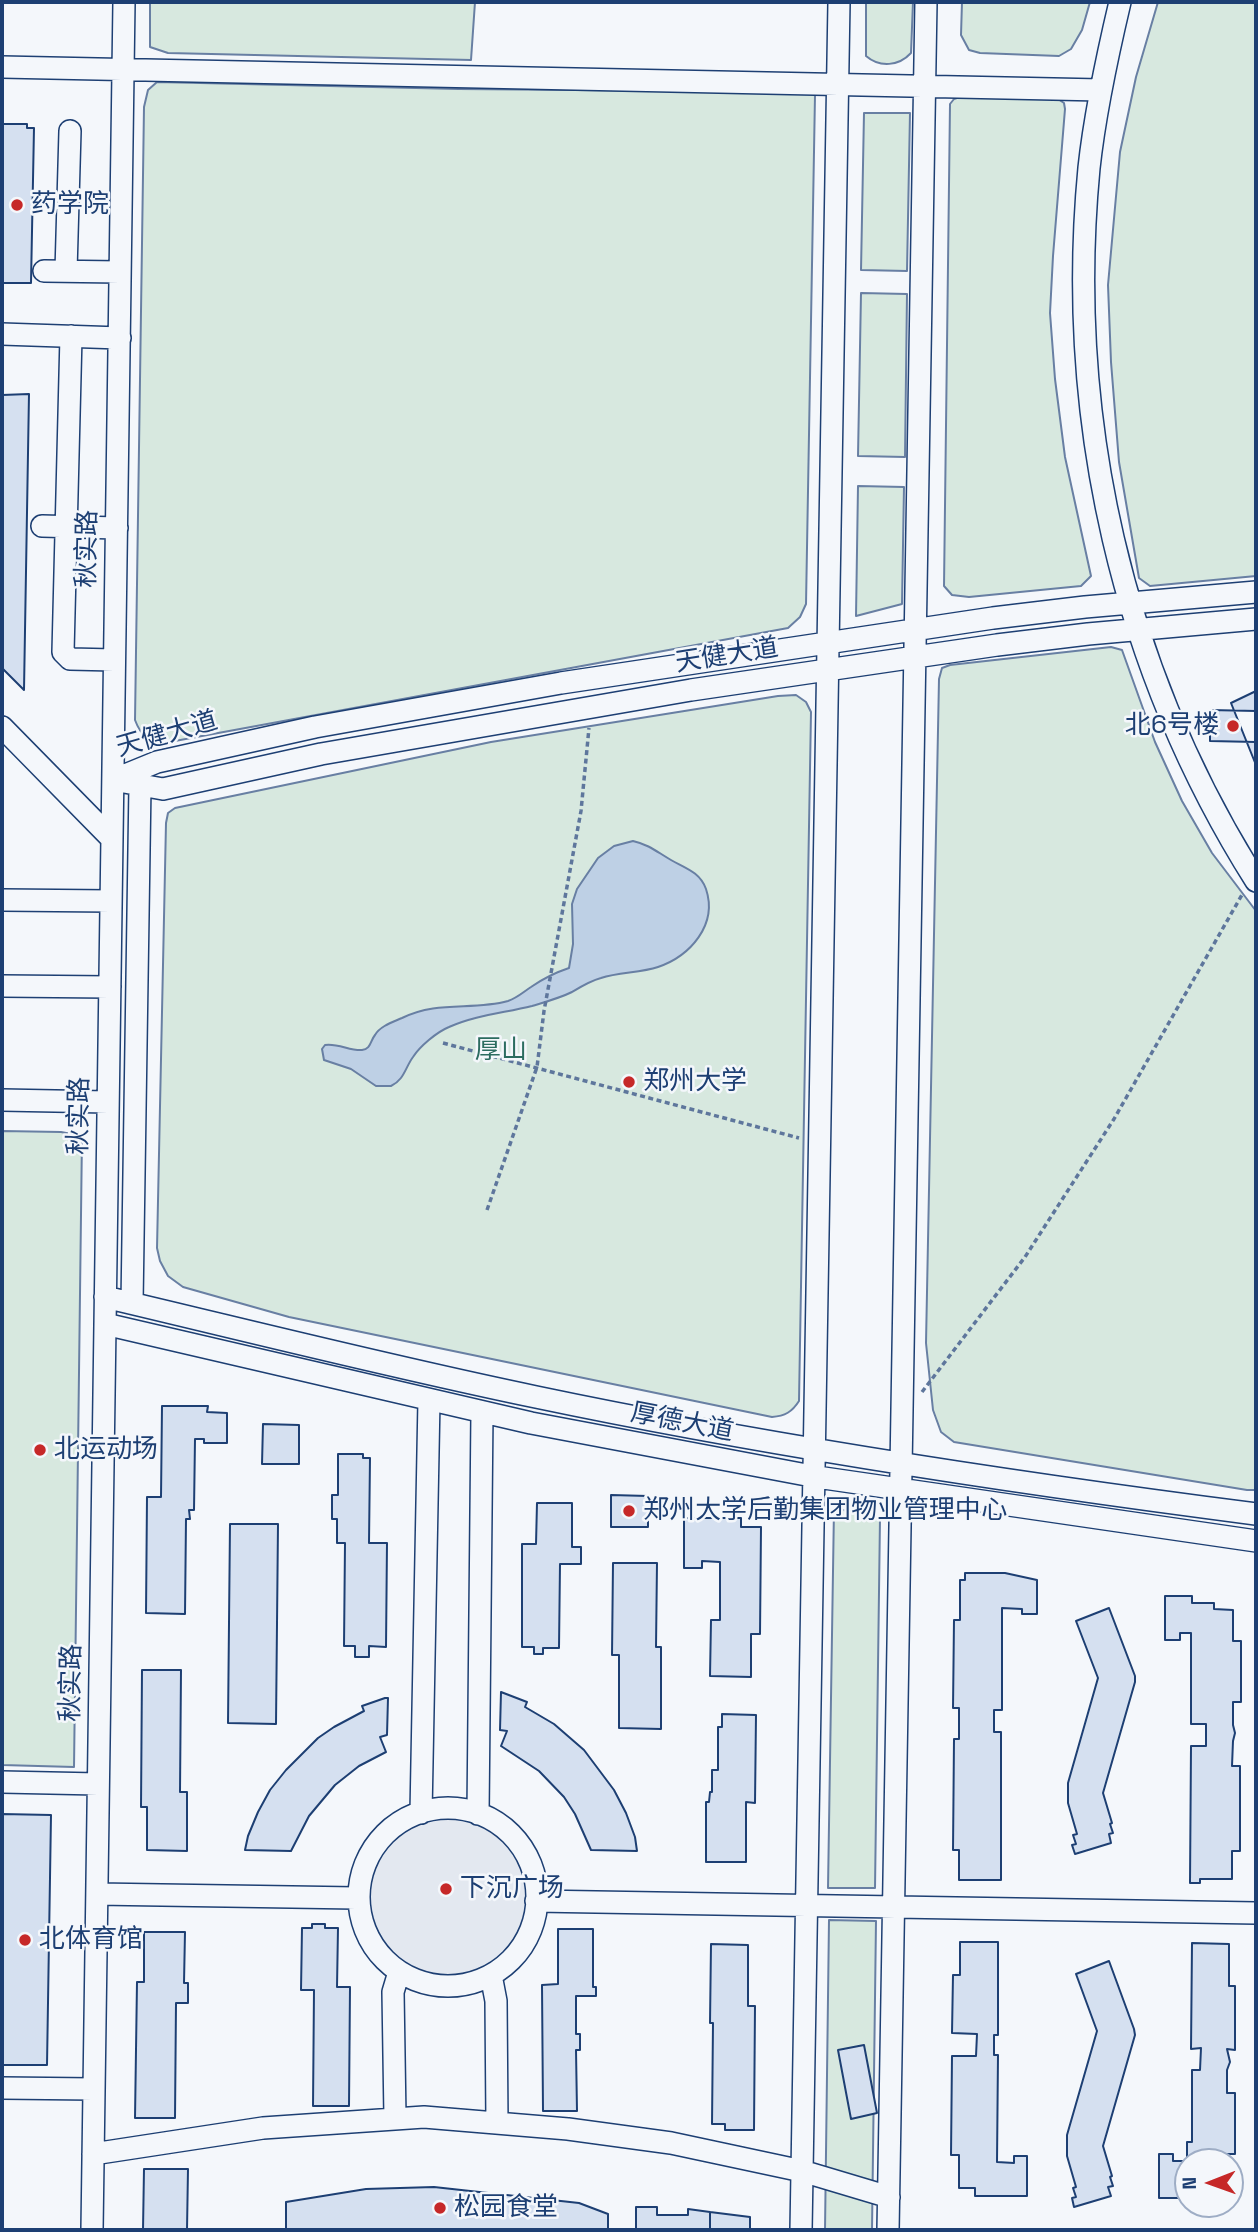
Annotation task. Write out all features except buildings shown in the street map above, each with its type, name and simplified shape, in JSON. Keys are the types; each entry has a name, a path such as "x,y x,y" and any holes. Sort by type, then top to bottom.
{"lane":[{"name":"秋实路","path":"92,2230 124,2"},
{"path":"801,2230 839,2"},
{"path":"888,2230 926,2"},
{"path":"1120,2 1101,90 1085,222 1084,334 1088,390 1104,500 1138,630 1167,710 1214,809 1255,879"},
{"path":"2,67 1101,90"},
{"path":"66,271 70,131"},
{"path":"44,271 120,272"},
{"path":"2,334 120,338"},
{"path":"71,336 63,652 71,659 114,660"},
{"path":"42,526 117,528"},
{"name":"天健大道","path":"113,780 157,762 316,727 574,681 993,618 1256,592"},
{"name":"天健大道","path":"113,780 163,789 321,754 591,706 997,645 1256,620"},
{"path":"2,727 112,839"},
{"path":"132,1304 140,785"},
{"path":"2,900 111,901"},
{"path":"2,986 110,987"},
{"path":"2,1100 108,1102"},
{"name":"厚德大道","path":"105,1297 537,1397 814,1450 1256,1514"},
{"name":"厚德大道","path":"105,1324 545,1426 813,1476 1256,1541"},
{"path":"421,1813 429,1400"},
{"path":"478,1814 482,1412"},
{"path":"2,1782 98,1784"},
{"path":"440,1809 478,1814 500,1826 522,1850 536,1880 536,1901 530,1930 523,1944 513,1958 486,1978 477,1978 471,1983 454,1986 422,1982 399,1972 380,1955 364,1926 356,1898 367,1860 375,1846 396,1823 421,1813 440,1809"},
{"path":"97,1894 356,1898"},
{"path":"536,1901 1256,1913"},
{"path":"395,2118 393,1992 399,1972"},
{"path":"491,1975 496,2001 497,2123"},
{"path":"2,2088 93,2089"},
{"path":"93,2154 263,2129 424,2117 568,2129 671,2143 802,2171 889,2197"}],"path":[{"path":"487,1210 537,1067 544,1011 581,811 591,706"},
{"path":"902,1418 1025,1257 1114,1119 1255,879"},
{"path":"443,1043 819,1143"}],"green space":[{"path":"150,2 475,2 471,60 168,53 150,47"},
{"path":"866,2 913,2 911,53 901,61 883,64 866,56"},
{"path":"962,2 1090,2 1082,30 1071,49 1059,56 980,53 969,50 961,35"},
{"path":"1158,2 1256,2 1256,576 1150,586 1139,578 1119,462 1108,285 1120,152 1136,77"},
{"path":"157,82 459,89 810,92 815,95 806,604 800,617 788,628 164,743 146,737 135,720 144,107 148,90"},
{"path":"960,97 1058,99 1064,103 1050,313 1065,457 1091,576 1081,586 969,597 952,595 944,586 950,104"},
{"path":"864,113 910,113 907,271 861,270"},
{"path":"861,293 907,294 905,457 858,456"},
{"path":"858,486 904,487 902,604 856,616"},
{"path":"1111,647 1122,650 1155,742 1182,801 1212,853 1256,911 1256,1490 954,1442 941,1432 933,1410 926,1343 939,679 942,668 950,665"},
{"name":"厚山","path":"796,695 806,702 811,712 799,1401 794,1408 788,1413 772,1417 289,1317 183,1287 168,1276 157,1248 168,813 175,808 491,742"},
{"name":"北运动场","path":"2,1131 61,1132 82,1136 74,1767 2,1765"},
{"path":"834,1508 880,1518 875,1888 828,1888"},
{"path":"829,1920 876,1921 872,2230 825,2230"}],"shaded area":[{"name":"下沉广场","path":"435,1809 456,1810 482,1818 504,1833 535,1880 530,1911 520,1939 502,1962 477,1978 451,1984 424,1982 399,1972 376,1953 362,1927 356,1898 361,1869 374,1843 396,1823"}],"water":[{"path":"633,841 692,871 706,889 709,902 705,927 681,955 658,967 597,979 547,1001 449,1027 420,1048 402,1077 391,1086 376,1086 351,1069 324,1060 322,1049 325,1045 365,1049 380,1029 415,1013 442,1007 508,1001 544,979 569,968 573,944 572,904 577,889 598,858 614,846"}],"place":[{"name":"药学院","path":"17,205"},
{"name":"北6号楼","path":"1233,726"},
{"name":"郑州大学","path":"629,1082"},
{"name":"北运动场","path":"40,1450"},
{"name":"郑州大学后勤集团物业管理中心","path":"629,1511"},
{"name":"下沉广场","path":"446,1889"},
{"name":"北体育馆","path":"25,1940"},
{"name":"松园食堂","path":"440,2208"}]}
